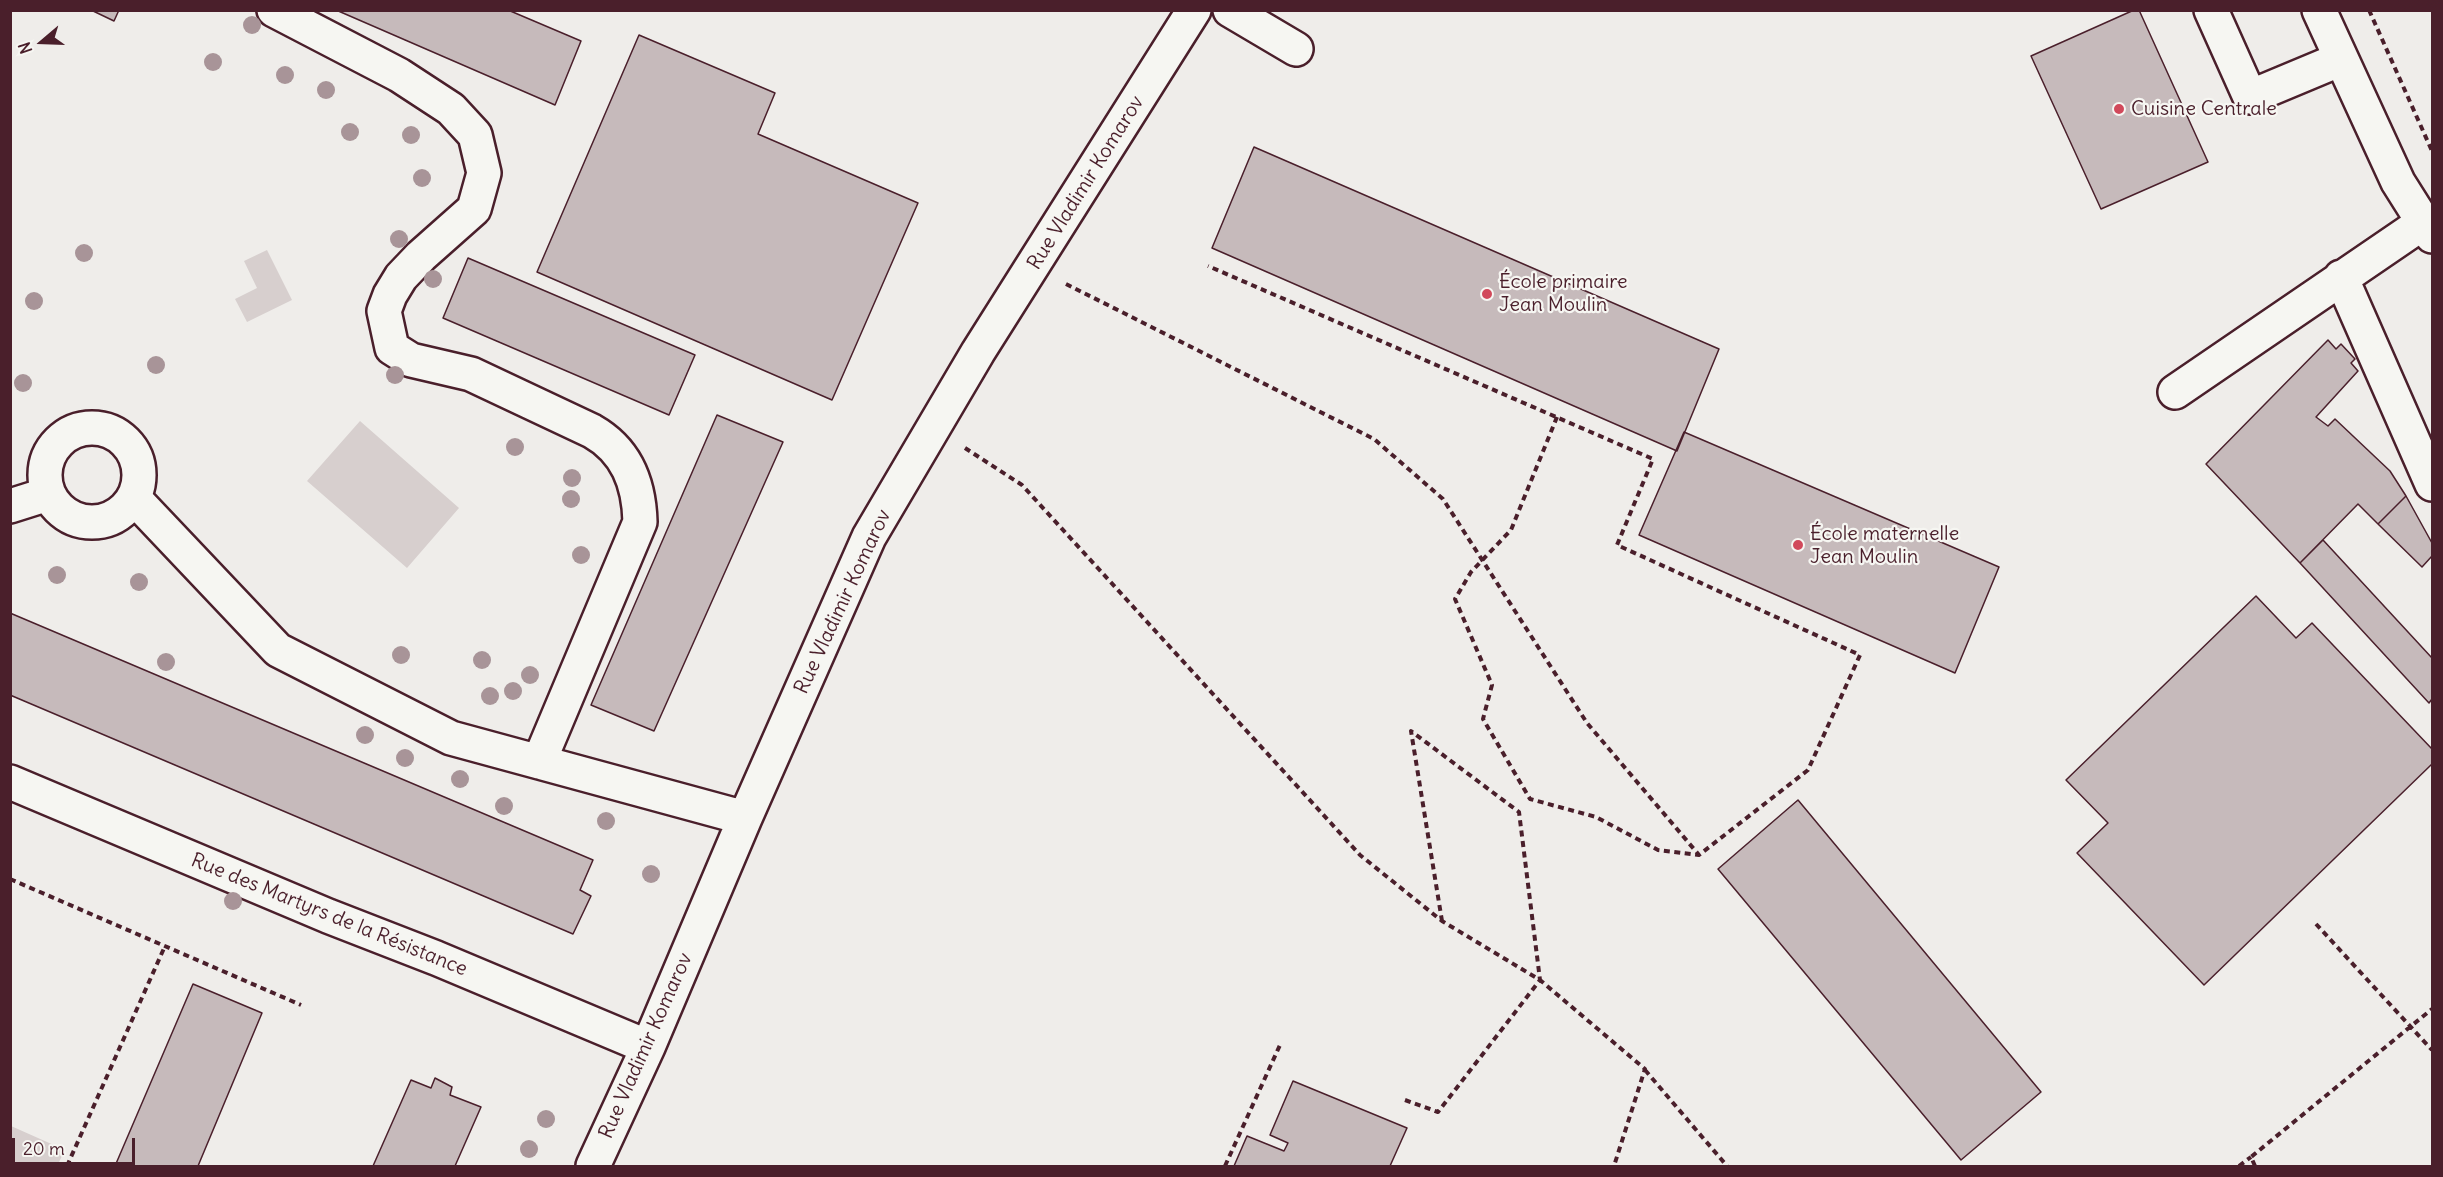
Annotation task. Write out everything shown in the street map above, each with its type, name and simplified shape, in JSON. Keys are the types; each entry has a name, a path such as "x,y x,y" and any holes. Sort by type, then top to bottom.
{"street":[{"path":"274,10 399,75 451,109 475,135 484,173 474,209 400,277 384,310 386,330 392,348 411,360 471,374 611,441 633,479 639,501 640,522 539,762"},
{"name":"Rue Vladimir Komarov","path":"593,1167 648,1047 745,818 869,537 972,362 1194,10"},
{"path":"1230,10 1296,49"},
{"path":"2211,10 2250,97 2341,59"},
{"path":"2175,392 2342,277 2428,229 2398,182 2319,10"},
{"path":"2342,277 2433,484"},
{"path":"101,428 122,438 135,455 140,470 139,484 134,498 112,519 97,523 82,522 56,507 48,494 44,480 45,465 60,439 72,431 101,428"},
{"path":"10,506 48,494"},
{"path":"134,498 278,650 452,738 745,818"},
{"name":"Rue des Martyrs de la Résistance","path":"10,782 317,912 648,1047"}],"path":[{"path":"2369,10 2433,151"},
{"path":"1208,266 1557,417 1653,459 1617,545 1860,655 1808,770 1700,855 1658,850 1596,817 1530,799 1483,719 1492,685 1455,599 1470,572 1511,530 1557,417"},
{"path":"1033,268 1374,440 1443,499 1587,723 1700,855"},
{"path":"966,449 1022,485 1360,855 1442,921 1540,980 1645,1069 1727,1167"},
{"path":"1405,1100 1438,1112 1540,980 1520,812 1411,731 1442,921"},
{"path":"10,879 301,1005"},
{"path":"2316,924 2413,1025 2433,1050"},
{"path":"67,1167 165,946"},
{"path":"2239,1167 2433,1009"},
{"path":"1225,1167 1280,1045"},
{"path":"1614,1167 1645,1069"},
{"path":"2251,1157 2255,1167"}],"shaded area":[{"path":"267,250 292,300 247,322 235,299 257,288 244,261"},
{"path":"360,421 459,508 407,568 307,481"},
{"path":"11,1126 65,1150 57,1166 11,1166"}],"building":[{"path":"91,10 119,10 114,21"},
{"path":"336,10 508,10 581,41 555,105"},
{"name":"Cuisine Centrale","path":"2134,10 2139,10 2208,162 2101,209 2031,56"},
{"path":"639,35 775,93 758,134 918,203 832,400 537,272"},
{"path":"1254,147 1719,349 1677,451 1212,248"},
{"path":"468,258 695,355 669,415 443,318"},
{"path":"2328,340 2336,349 2341,344 2355,359 2351,363 2358,371 2316,417 2328,426 2335,419 2390,471 2406,496 2378,524 2358,504 2300,563 2206,464"},
{"path":"717,415 783,442 654,731 591,705"},
{"path":"1684,432 1999,567 1955,673 1639,535"},
{"path":"2406,496 2432,543 2432,556 2422,567 2378,524"},
{"path":"2323,540 2432,658 2432,699 2429,703 2300,563"},
{"path":"2256,596 2296,638 2312,623 2432,749 2432,764 2204,985 2077,853 2108,823 2066,780"},
{"path":"10,613 593,860 580,890 591,896 573,934 10,695"},
{"path":"1798,800 2041,1092 1961,1160 1718,869"},
{"path":"193,984 262,1013 198,1166 115,1166"},
{"path":"435,1078 452,1087 450,1095 481,1107 455,1166 373,1166 411,1080 431,1088"},
{"path":"1293,1081 1407,1128 1390,1166 1234,1166 1247,1136 1284,1151 1288,1143 1270,1135"}],"place":[{"name":"Cuisine Centrale","path":"2119,109"},
{"name":"École primaire Jean Moulin","path":"1487,294"},
{"name":"École maternelle Jean Moulin","path":"1798,545"}]}
